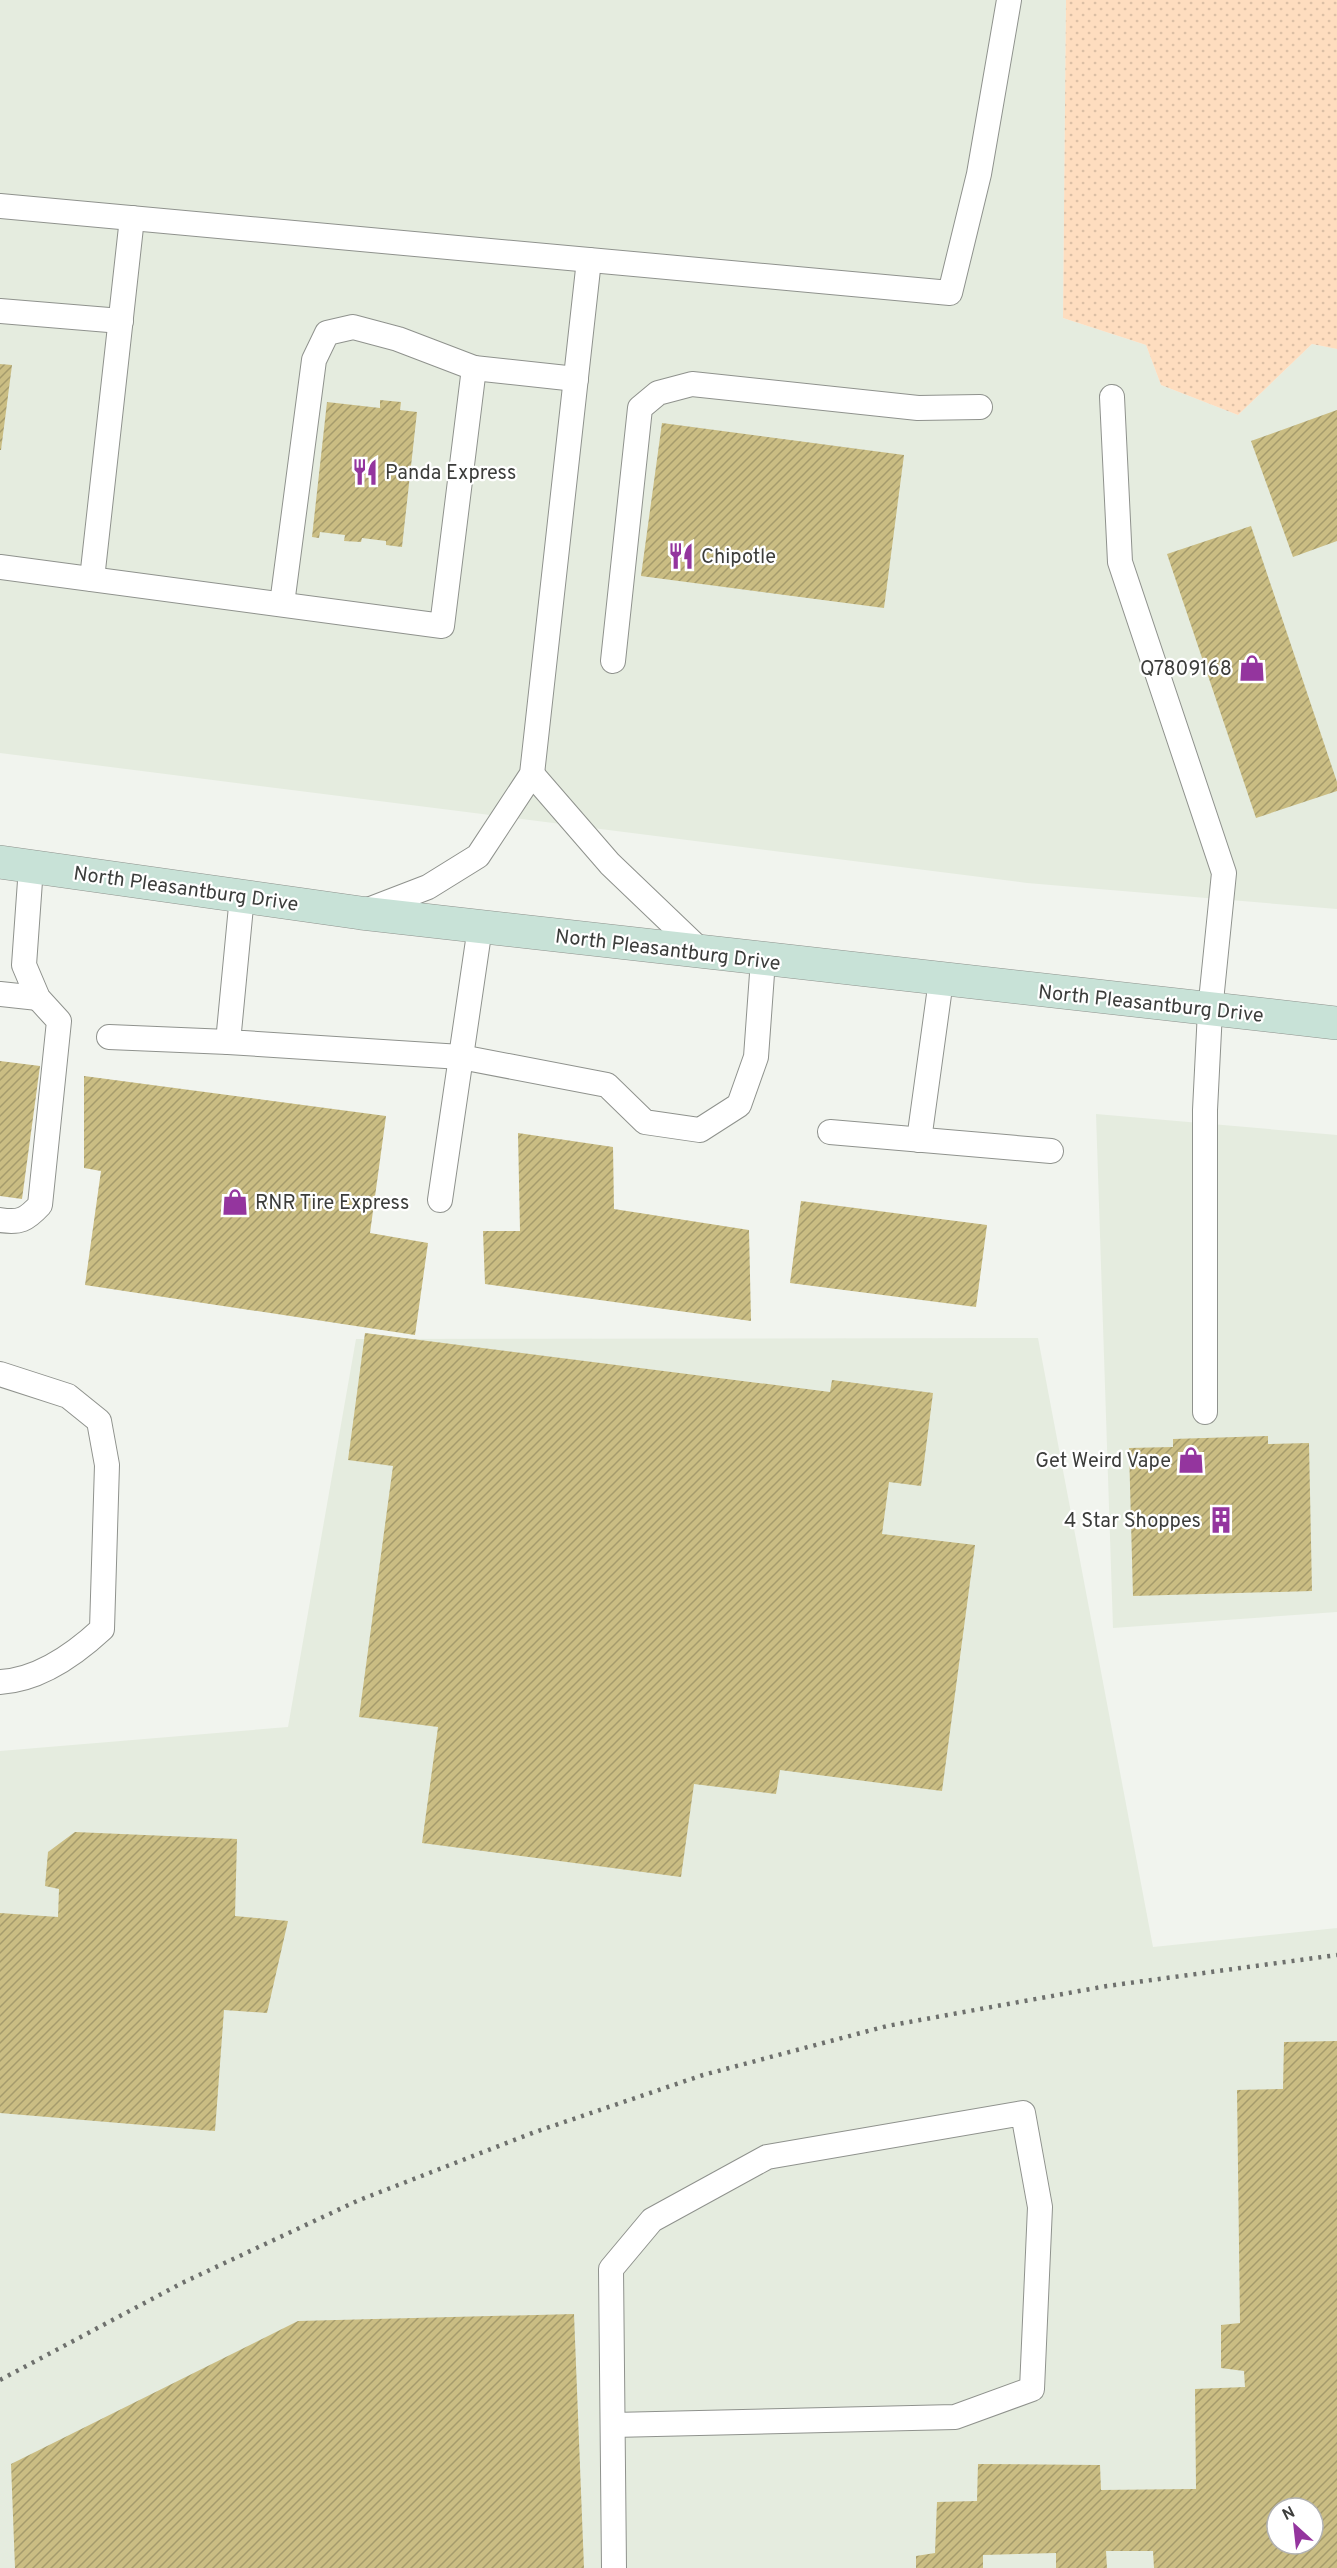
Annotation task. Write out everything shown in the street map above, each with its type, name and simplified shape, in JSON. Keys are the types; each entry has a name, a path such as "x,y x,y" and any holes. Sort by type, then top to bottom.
{"main road":[{"name":"North Pleasantburg Drive","path":"16,864 361,913 1210,1011 1337,1023"}],"lane":[{"path":"0,206 950,293 979,174 1009,0"},
{"path":"92,579 132,218"},
{"path":"361,913 428,887 478,856 532,774 589,260"},
{"path":"0,311 121,321"},
{"path":"282,604 314,360 327,333 353,327 398,339 474,368 576,380"},
{"path":"0,567 442,626 474,368"},
{"path":"613,661 640,408 658,393 693,384 918,408 980,407"},
{"path":"1112,397 1119,562 1224,873 1210,1011 1204,1134 1205,1413"},
{"path":"532,774 610,864 702,952"},
{"path":"0,1220 19,1223 28,1218 40,1205 59,1021 38,998 24,965 16,864"},
{"path":"228,1042 242,896"},
{"path":"440,1200 480,927"},
{"path":"109,1037 461,1057 607,1085 645,1122 700,1130 739,1105 756,1057 763,960"},
{"path":"919,1140 941,980"},
{"path":"0,994 38,998"},
{"path":"830,1132 1051,1151"},
{"path":"0,1374 68,1396 99,1421 107,1465 102,1629 73,1656 14,1681 0,1682"},
{"path":"613,2425 955,2417 1032,2389 1040,2207 1023,2113 767,2157 652,2220 611,2270 613,2425 615,2568"}],"shaded area":[{"path":"0,0 1066,0 1063,318 1146,345 1161,385 1238,415 1312,344 1337,349 1337,909 1027,883 0,753"},
{"path":"1066,0 1337,0 1337,349 1312,344 1238,415 1161,385 1146,345 1063,318"},
{"path":"1096,1114 1337,1135 1337,1612 1113,1628"},
{"path":"1038,1338 1153,1947 1337,1928 1337,2568 0,2568 0,1751 288,1727 356,1339"}],"building":[{"path":"0,364 12,365 1,450 0,450"},
{"name":"Panda Express","path":"380,400 401,402 400,410 417,412 402,547 386,545 386,541 362,538 361,542 344,541 345,535 320,532 319,538 312,537 327,402 380,408"},
{"path":"1337,410 1337,541 1293,557 1251,441"},
{"path":"662,423 904,455 884,608 641,576"},
{"name":"Q7809168","path":"1251,526 1337,782 1337,791 1256,818 1167,554"},
{"path":"0,1061 40,1066 22,1199 0,1196"},
{"name":"RNR Tire Express","path":"84,1076 386,1116 370,1233 428,1243 415,1335 85,1285 101,1171 84,1168"},
{"path":"518,1133 613,1147 614,1209 749,1230 751,1321 485,1284 483,1231 520,1231"},
{"path":"801,1201 987,1225 976,1307 790,1283"},
{"path":"365,1333 830,1392 832,1380 933,1393 921,1486 889,1482 882,1534 975,1545 942,1791 780,1770 776,1794 694,1784 681,1877 422,1843 438,1727 359,1717 393,1466 348,1460"},
{"name":"4 Star Shoppes","path":"1268,1436 1268,1444 1309,1443 1312,1591 1133,1596 1129,1448 1173,1447 1173,1439"},
{"path":"75,1832 237,1839 235,1916 288,1921 267,2013 224,2010 215,2131 0,2113 0,1913 58,1917 59,1889 45,1886 48,1852"},
{"path":"1337,2041 1337,2568 1154,2568 1153,2551 1106,2551 1107,2568 1056,2568 1056,2553 983,2555 983,2568 916,2568 916,2556 935,2553 937,2502 977,2501 978,2464 1100,2465 1101,2490 1196,2489 1195,2389 1245,2387 1244,2371 1221,2368 1221,2325 1240,2323 1237,2090 1283,2089 1284,2042"},
{"path":"574,2314 584,2568 15,2568 11,2464 298,2321"}],"railway":[{"path":"0,2380 182,2283 357,2201 535,2132 703,2075 887,2026 1107,1986 1337,1955"}],"place":[{"name":"Panda Express","path":"365,472"},
{"name":"Chipotle","path":"681,556"},
{"name":"Q7809168","path":"1252,668"},
{"name":"RNR Tire Express","path":"235,1202"},
{"name":"Get Weird Vape","path":"1191,1460"},
{"name":"4 Star Shoppes","path":"1221,1520"}]}
